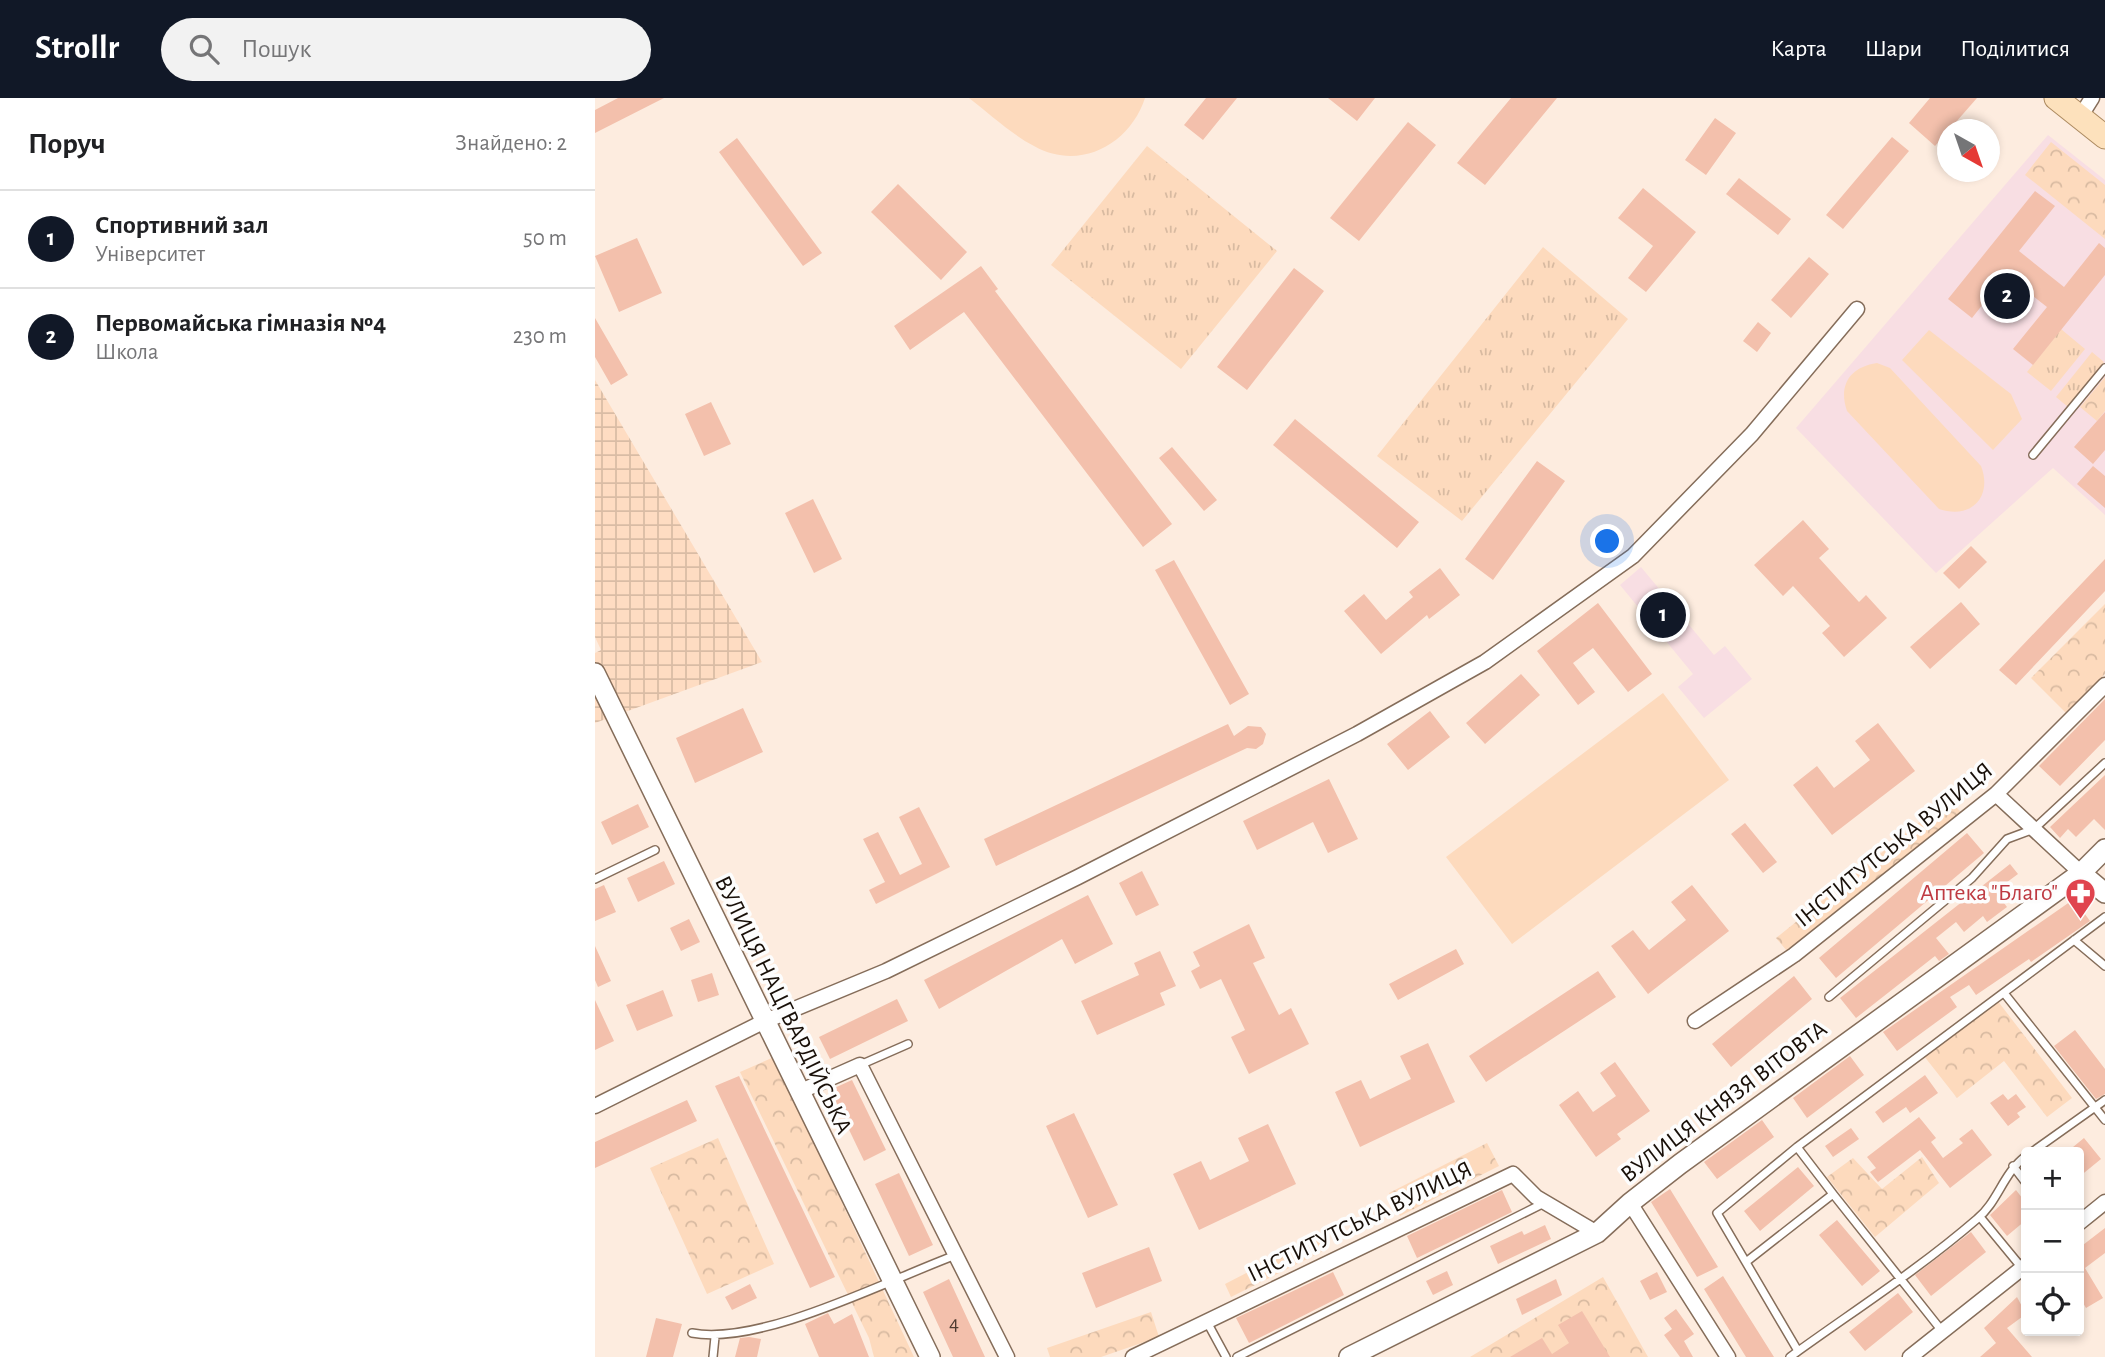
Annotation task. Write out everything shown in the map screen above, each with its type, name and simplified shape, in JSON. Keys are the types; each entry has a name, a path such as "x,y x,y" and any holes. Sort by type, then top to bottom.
{"main road":[{"path":"2056,98 2086,107 2105,137"}],"street":[{"path":"595,1106 763,1022 886,971 1078,877 1357,734 1485,662 1633,556 1752,434 1857,309"},
{"name":"ВУЛИЦЯ НАЦГВАРДІЙСЬКА","path":"595,673 889,1280 930,1357"},
{"name":"ІНСТИТУТСЬКА ВУЛИЦЯ","path":"1695,1021 1794,955 1996,794 2105,685"},
{"path":"1996,794 2105,893"},
{"name":"ВУЛИЦЯ КНЯЗЯ ВІТОВТА","path":"1349,1357 1597,1233 1630,1203 2081,873 2105,849"},
{"path":"799,1091 860,1065 1007,1357"},
{"name":"ІНСТИТУТСЬКА ВУЛИЦЯ","path":"1133,1357 1513,1174 1545,1202 1597,1233"},
{"path":"2084,1219 2105,1202"},
{"path":"1630,1203 1728,1357"},
{"path":"1910,1357 2021,1269"}],"lane":[{"path":"2033,455 2105,368"},
{"path":"1829,997 1972,878 2007,839 2034,829 2105,764"},
{"path":"595,879 655,850"},
{"path":"1798,1351 1717,1213 1797,1147 2105,917"},
{"path":"2074,940 2105,966"},
{"path":"2004,993 2105,1120"},
{"path":"860,1065 908,1044"},
{"path":"2039,1147 2105,1100"},
{"path":"1797,1147 1942,1332"},
{"path":"1790,1357 1901,1279 1980,1217 2013,1166 2021,1160"},
{"path":"2013,1166 2021,1176"},
{"path":"1746,1262 1833,1194"},
{"path":"1237,1357 1545,1202"},
{"path":"1980,1217 2021,1264"},
{"path":"692,1333 715,1337 835,1306 889,1280 956,1255"},
{"path":"1207,1321 1226,1357"},
{"path":"713,1357 715,1337"}],"shaded area":[{"path":"2048,135 2105,180 2105,515 2053,468 1936,573 1796,428"},
{"path":"595,380 762,662 595,723 595,653 601,650 595,637"},
{"path":"1641,567 1714,655 1725,646 1752,679 1704,718 1678,687 1693,674 1620,585"}],"green space":[{"path":"969,98 1145,98 1128,129 1115,140 1101,149 1069,156 1051,153 1025,141"},
{"path":"2051,142 2105,185 2105,239 2025,175"},
{"path":"1147,146 1277,251 1181,369 1051,265"},
{"path":"1543,247 1628,319 1462,521 1377,456"},
{"path":"2061,329 2085,349 2051,391 2027,372"},
{"path":"1929,330 2011,394 2022,419 1993,450 1902,360"},
{"path":"2092,352 2104,362 2068,407 2056,397"},
{"path":"1877,363 1890,368 1981,466 1984,487 1977,503 1970,508 1950,512 1939,509 1847,411 1845,385 1853,373"},
{"path":"2105,377 2105,411 2097,421 2080,407"},
{"path":"2105,604 2105,674 2066,713 2031,678"},
{"path":"1663,693 1729,780 1512,944 1446,857"},
{"path":"1948,799 1962,813 1787,951 1776,938"},
{"path":"1997,1000 2072,1098 2047,1117 2004,1061 1957,1098 1924,1056"},
{"path":"774,1057 914,1357 874,1357 869,1338 740,1072"},
{"path":"718,1138 774,1264 707,1294 650,1168"},
{"path":"1487,1143 1499,1166 1400,1216 1389,1193"},
{"path":"1922,1157 1939,1183 1875,1237 1827,1177 1853,1158 1882,1189"},
{"path":"1318,1236 1325,1250 1231,1297 1225,1284"},
{"path":"1603,1277 1648,1357 1470,1357"},
{"path":"1151,1312 1159,1337 1101,1357 1050,1357 1047,1348"}],"building":[{"path":"618,98 664,98 595,133 595,110"},
{"path":"1206,98 1237,98 1203,140 1184,125"},
{"path":"1328,98 1375,98 1357,121"},
{"path":"1511,98 1557,98 1485,185 1457,163"},
{"path":"1930,98 1977,98 1959,119 1937,119 1935,146 1909,123"},
{"path":"1715,118 1736,133 1706,175 1685,160"},
{"path":"1408,122 1436,145 1359,241 1330,218"},
{"path":"1892,137 1909,151 1843,229 1826,215"},
{"path":"737,138 822,253 803,266 719,152"},
{"path":"1739,178 1791,219 1778,235 1726,194"},
{"path":"898,184 967,252 941,280 871,212"},
{"path":"1643,188 1696,232 1646,292 1628,278 1653,246 1618,218"},
{"path":"2035,191 2055,206 2019,251 2064,287 2099,243 2105,248 2105,275 2033,365 2013,349 2047,307 2006,275 1972,318 1948,299"},
{"path":"637,238 662,293 619,312 595,256"},
{"path":"1809,257 1829,274 1791,318 1771,300"},
{"path":"981,266 998,289 995,291 1172,524 1143,547 964,312 910,350 894,326"},
{"path":"1294,268 1324,291 1247,390 1217,367"},
{"path":"595,318 628,375 611,385 595,357"},
{"path":"1758,322 1771,333 1757,352 1743,341"},
{"path":"711,402 731,444 704,456 685,414"},
{"path":"2105,412 2105,450 2093,464 2074,447"},
{"path":"1295,419 1419,522 1397,548 1273,445"},
{"path":"1172,447 1217,500 1204,511 1159,458"},
{"path":"1537,461 1565,481 1493,580 1465,559"},
{"path":"2093,466 2105,476 2105,508 2077,484"},
{"path":"813,499 842,559 814,573 785,513"},
{"path":"1803,520 1829,549 1819,558 1859,602 1866,595 1887,618 1844,657 1822,633 1830,626 1793,586 1783,596 1754,565"},
{"path":"1971,546 1987,562 1959,589 1943,573"},
{"path":"2105,559 2105,591 2016,685 1999,670"},
{"path":"1174,560 1249,694 1230,705 1155,570"},
{"path":"1440,568 1460,595 1429,619 1427,615 1381,654 1344,611 1364,594 1386,620 1413,597 1409,592"},
{"path":"1961,602 1980,624 1930,669 1910,647"},
{"path":"1598,603 1652,674 1628,692 1593,648 1573,663 1595,692 1578,705 1537,651"},
{"path":"1521,674 1540,695 1485,744 1466,723"},
{"path":"2105,699 2105,740 2060,786 2039,766"},
{"path":"743,708 763,752 695,783 676,738"},
{"path":"1430,711 1450,737 1408,770 1387,744"},
{"path":"1878,723 1915,771 1832,835 1793,785 1817,766 1834,788 1870,760 1855,741"},
{"path":"1228,724 1234,736 1248,726 1261,727 1266,734 1263,744 1256,749 1247,748 996,866 984,839"},
{"path":"2105,775 2105,830 2094,819 2076,837 2068,829 2060,838 2050,827"},
{"path":"1329,779 1358,839 1328,853 1313,822 1257,850 1243,821"},
{"path":"638,804 649,827 612,845 601,822"},
{"path":"919,807 950,867 876,904 869,890 885,882 863,839 878,832 900,875 922,864 899,817"},
{"path":"1745,823 1777,862 1763,873 1731,834"},
{"path":"1967,833 1984,853 1836,978 1819,958"},
{"path":"664,861 675,884 638,902 627,878"},
{"path":"2010,864 2018,874 1995,891 2007,907 1987,922 1983,916 1964,932 1956,922 1936,938 1949,954 1939,961 1935,956 1856,1018 1840,998"},
{"path":"1142,871 1159,905 1136,916 1119,883"},
{"path":"604,885 616,912 595,921 595,889"},
{"path":"1692,885 1729,931 1648,994 1611,946 1633,930 1649,950 1686,920 1671,902"},
{"path":"1088,895 1113,944 1075,964 1062,939 939,1009 924,980"},
{"path":"2074,899 2090,921 2031,962 2029,959 1976,995 1969,985 1950,997 1957,1007 1897,1051 1883,1032"},
{"path":"689,919 700,942 681,951 670,928"},
{"path":"1249,924 1265,958 1253,963 1279,1015 1291,1008 1309,1044 1249,1074 1231,1037 1245,1030 1221,979 1200,989 1191,971 1200,966 1193,952"},
{"path":"595,946 611,981 598,987 595,980"},
{"path":"1456,949 1464,964 1398,1000 1389,984"},
{"path":"1160,951 1176,986 1160,993 1165,1005 1097,1035 1081,1001 1139,975 1134,963"},
{"path":"1598,971 1616,997 1486,1082 1469,1056"},
{"path":"712,973 719,995 698,1002 691,980"},
{"path":"1794,976 1812,999 1731,1067 1712,1044"},
{"path":"663,990 673,1016 637,1031 626,1005"},
{"path":"897,999 908,1021 830,1059 819,1037"},
{"path":"595,1000 614,1041 595,1050"},
{"path":"2075,1030 2105,1069 2105,1094 2096,1099 2054,1046"},
{"path":"1428,1043 1455,1102 1360,1147 1335,1092 1361,1080 1370,1099 1411,1079 1400,1056"},
{"path":"1850,1056 1864,1075 1807,1118 1793,1098"},
{"path":"1615,1062 1650,1111 1617,1134 1621,1139 1596,1157 1559,1105 1578,1091 1593,1112 1616,1096 1600,1073"},
{"path":"1925,1075 1938,1093 1910,1113 1906,1107 1883,1123 1875,1112"},
{"path":"739,1076 835,1277 810,1288 715,1086"},
{"path":"852,1080 886,1150 864,1161 830,1090"},
{"path":"2003,1094 2008,1100 2016,1094 2026,1107 2017,1113 2020,1117 2008,1126 1990,1103"},
{"path":"687,1100 697,1121 595,1168 595,1142"},
{"path":"1074,1113 1118,1205 1088,1218 1046,1126"},
{"path":"1919,1117 1936,1138 1931,1142 1943,1158 1963,1143 1959,1139 1972,1129 1992,1155 1950,1188 1920,1150 1878,1182 1870,1172 1876,1168 1867,1157"},
{"path":"1762,1120 1774,1137 1717,1179 1704,1162"},
{"path":"1268,1124 1296,1184 1199,1230 1173,1174 1201,1161 1210,1180 1249,1161 1238,1138"},
{"path":"1851,1128 1859,1139 1833,1157 1825,1146"},
{"path":"2084,1138 2101,1159 2084,1173 2084,1147 2073,1147"},
{"path":"1798,1167 1814,1186 1760,1231 1744,1211"},
{"path":"899,1173 933,1245 909,1256 875,1184"},
{"path":"1670,1189 1718,1267 1697,1277 1651,1202"},
{"path":"1502,1190 1512,1212 1417,1258 1407,1236"},
{"path":"2016,1190 2021,1196 2021,1224 2007,1236 1990,1215"},
{"path":"1837,1220 1880,1271 1862,1286 1819,1235"},
{"path":"1545,1225 1551,1239 1498,1264 1490,1246 1522,1231 1524,1235"},
{"path":"2105,1228 2105,1253 2085,1268 2103,1298 2086,1308 2084,1305 2084,1244"},
{"path":"1971,1232 1986,1252 1931,1296 1915,1275"},
{"path":"1149,1247 1162,1281 1096,1308 1082,1273"},
{"path":"1447,1271 1453,1285 1433,1295 1426,1281"},
{"path":"1333,1272 1344,1295 1249,1343 1236,1318"},
{"path":"1657,1272 1667,1292 1650,1300 1640,1281"},
{"path":"1723,1276 1774,1357 1746,1357 1704,1289"},
{"path":"949,1279 985,1357 953,1357 923,1292"},
{"path":"1556,1279 1562,1295 1522,1315 1516,1299"},
{"path":"750,1284 757,1298 732,1310 725,1297"},
{"path":"1898,1293 1913,1312 1865,1351 1849,1332"},
{"path":"2017,1297 2021,1305 2021,1318 2007,1328 2032,1357 1980,1357 1996,1343 1984,1328"},
{"path":"1676,1309 1694,1334 1684,1341 1693,1357 1680,1357 1664,1335 1672,1329 1664,1318"},
{"path":"1582,1311 1610,1357 1510,1357 1542,1338 1552,1354 1569,1343 1558,1325"},
{"path":"828,1313 834,1324 852,1314 869,1357 819,1357 805,1324"},
{"path":"656,1318 682,1324 673,1357 646,1357"},
{"path":"740,1338 761,1339 757,1357 735,1357"}],"place":[{"name":"Первомайська гімназія №4","path":"2007,296"},
{"name":"Спортивний зал","path":"1663,615"},
{"name":"Аптека \"Благо\"","path":"2081,920"}]}
